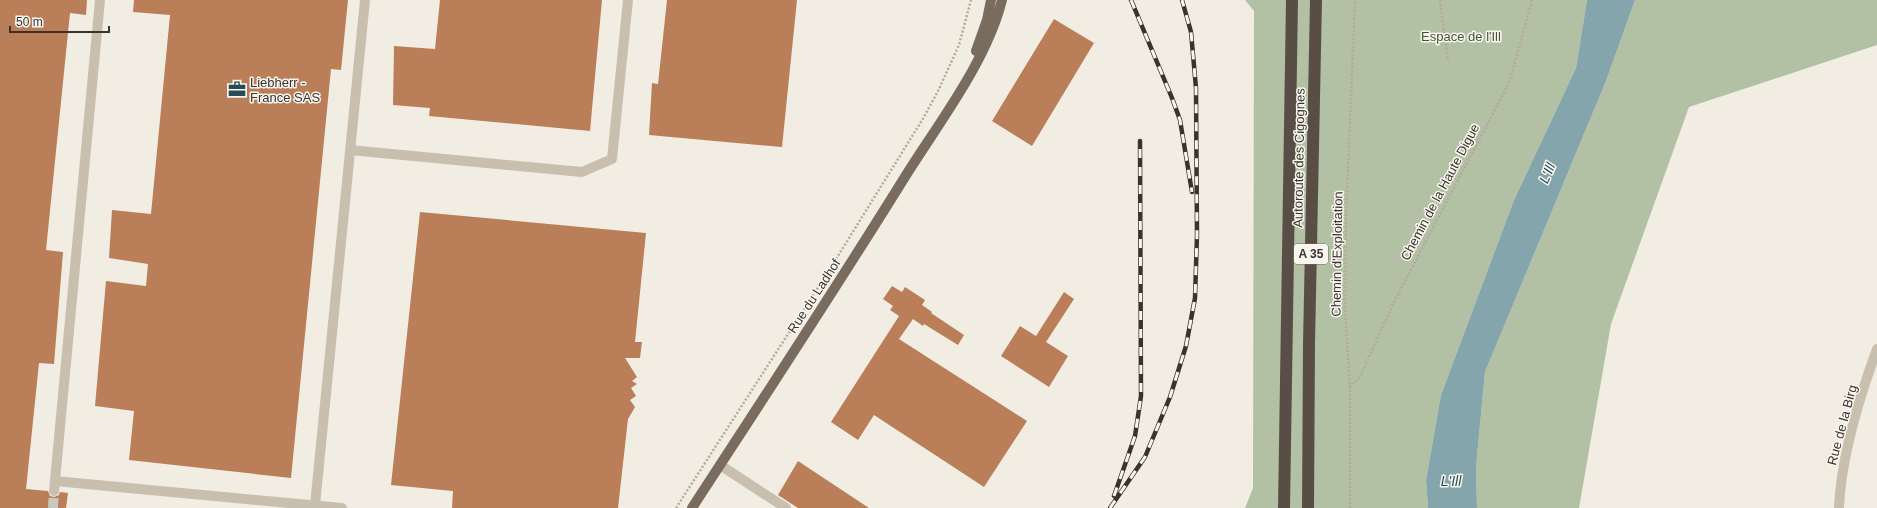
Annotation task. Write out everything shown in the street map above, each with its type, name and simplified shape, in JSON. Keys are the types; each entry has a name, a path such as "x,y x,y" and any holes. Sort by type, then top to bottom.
{"highway":[{"name":"Autoroute des Cigognes","path":"1284,508 1292,0"},
{"name":"Autoroute des Cigognes","path":"1308,508 1309,336 1316,0"}],"main road":[{"name":"Rue du Ladhof","path":"956,96 971,64 987,20 991,0"},
{"name":"Rue du Ladhof","path":"692,508 860,249 973,69 996,22 1002,0"}],"street":[{"path":"100,0 55,486 342,508"},
{"path":"315,506 365,0"},
{"path":"350,150 582,172 612,159 628,0"},
{"name":"Rue de la Birg","path":"1839,508 1840,488 1851,432 1877,349"},
{"path":"720,465 786,508"}],"path":[{"path":"676,508 828,272 924,117 939,89 959,45 971,0"},
{"name":"Chemin d'Exploitation","path":"1350,508 1350,387 1345,309 1346,219 1355,0"},
{"path":"1440,0 1448,60"},
{"name":"Chemin de la Haute Digue","path":"1350,387 1360,377 1394,302 1510,81 1532,0"}],"green space":[{"name":"Espace de l'Ill","path":"1245,0 1587,0 1576,68 1514,200 1441,395 1426,480 1428,508 1245,508 1253,488 1254,11"},
{"path":"1635,0 1877,0 1877,45 1689,107 1611,324 1579,508 1477,508 1476,467 1485,372 1606,81"}],"water":[{"name":"L'Ill","path":"1587,0 1635,0 1606,81 1485,372 1476,467 1477,508 1428,508 1426,480 1441,395 1514,200 1576,68"}],"building":[{"path":"0,0 87,0 86,15 70,13 46,250 63,252 54,364 39,363 26,489 48,491 50,496 54,497 59,495 60,492 68,493 66,508 0,508"},
{"path":"134,0 348,0 341,70 331,69 291,478 129,460 134,411 95,406 106,281 146,286 148,264 109,258 112,210 151,214 170,15 133,12"},
{"path":"440,0 602,0 590,131 429,116 430,108 393,105 394,46 435,49"},
{"path":"667,0 797,0 782,147 649,135 652,83 658,84"},
{"path":"1054,19 1094,43 1032,146 992,121"},
{"path":"420,212 646,233 635,342 642,342 640,358 625,358 637,377 632,381 637,384 631,388 636,396 630,400 635,407 628,419 618,508 452,508 453,491 391,485"},
{"path":"892,286 902,292 905,287 925,300 922,305 932,312 931,313 964,335 958,345 913,319 899,339 1027,421 984,487 874,415 858,440 831,422 899,316 890,310 893,306 883,299"},
{"path":"1064,292 1074,299 1046,342 1068,356 1049,387 1001,356 1020,326 1036,336"},
{"path":"798,461 869,508 798,508 778,495"}],"tunnel":[{"path":"53,508 54,491"}],"railway":[{"path":"1131,0 1180,120 1192,192"},
{"path":"1110,508 1145,457 1170,397 1186,346 1195,298 1197,235 1196,88 1191,32 1182,0"},
{"path":"1114,496 1135,436 1141,396 1140,141"}],"place":[{"name":"Liebherr - France SAS","path":"237,89"}]}
